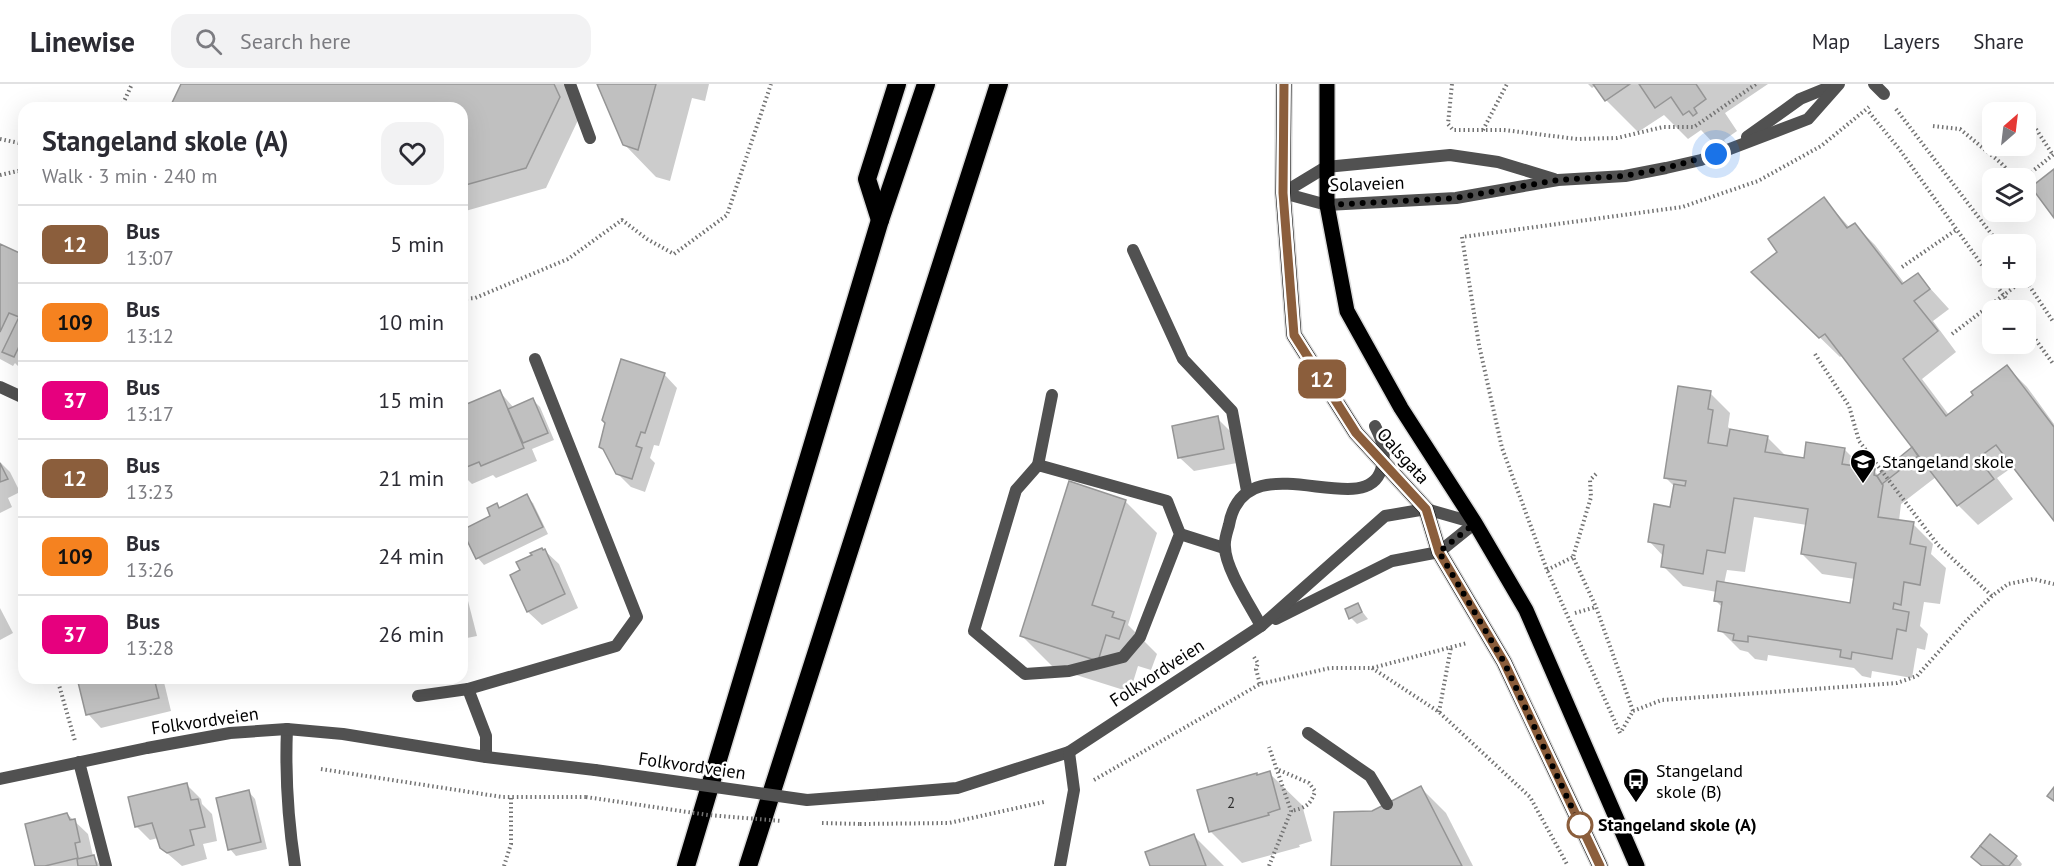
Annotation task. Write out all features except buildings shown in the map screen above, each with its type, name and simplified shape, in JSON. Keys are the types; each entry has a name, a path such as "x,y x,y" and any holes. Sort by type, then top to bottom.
{"highway":[{"path":"880,220 867,179 897,84"},
{"path":"686,866 880,220 926,84"},
{"path":"748,866 999,84"}],"main road":[{"name":"Oalsgata","path":"1284,84 1283,193 1294,335 1356,433 1426,509 1439,552 1504,662 1600,866"},
{"name":"Oalsgata","path":"1327,84 1327,205 1347,311 1401,408 1475,523 1526,610 1637,866"}],"street":[{"path":"570,84 590,138"},
{"name":"Solaveien","path":"1283,193 1327,205 1456,198 1558,180 1624,176 1656,170 1701,160 1808,119 1838,84"},
{"name":"Solaveien","path":"1731,149 1800,99 1838,84"},
{"path":"1874,84 1884,94"},
{"name":"Solaveien","path":"1283,193 1326,167 1450,155 1498,162 1558,180"},
{"path":"1133,250 1183,359 1232,411 1247,491"},
{"path":"418,696 468,689 616,646 637,617 535,359"},
{"path":"0,387 18,395"},
{"path":"1038,465 1167,501 1180,534 1140,637 1123,657 1069,671 1025,674 974,631 1016,490 1038,465 1052,395"},
{"path":"1261,626 1233,574 1224,548 1230,518 1237,501 1247,491 1267,484 1350,489 1368,485 1379,475 1385,458 1382,440 1375,426"},
{"name":"Folkvordveien","path":"1261,626 1385,516 1426,509 1475,523"},
{"name":"Folkvordveien","path":"0,778 230,733 287,729 343,734 486,757 807,800 957,788 1069,752 1261,626 1392,561 1439,552 1475,523"},
{"path":"1180,534 1224,548"},
{"path":"468,689 486,736 486,757"},
{"path":"287,729 285,767 288,820 295,866"},
{"path":"1308,733 1370,776 1387,804"},
{"path":"1060,866 1074,790 1069,752"},
{"path":"79,762 106,866"}],"path":[{"path":"124,102 132,84"},
{"path":"468,299 475,298 568,259 622,220 647,239 674,254 727,215 771,84"},
{"path":"1452,84 1448,124 1454,130 1504,130 1577,139 1617,138 1664,127 1694,127 1756,84"},
{"path":"1483,130 1507,84"},
{"path":"1884,94 1991,234"},
{"path":"2007,300 1900,150 1867,109 1821,146 1758,181 1682,207 1462,237 1479,345 1502,448 1547,570 1620,733 1633,711 1662,700 1897,683 1917,676 1992,596 2008,584 2032,579 2054,584"},
{"path":"1933,126 1960,129 2006,168"},
{"path":"2036,129 2053,155 2036,168"},
{"path":"0,139 18,143"},
{"path":"0,175 18,171"},
{"path":"1902,267 1956,230"},
{"path":"1952,334 2012,288"},
{"path":"2031,288 2054,323"},
{"path":"2036,340 2054,365"},
{"path":"1815,354 1849,406 1859,441 1938,544 1992,596"},
{"path":"1596,474 1590,480 1591,497 1573,558 1596,607 1633,711"},
{"path":"1547,570 1573,558"},
{"path":"1575,613 1596,607"},
{"path":"1086,785 1260,684 1330,668 1372,668 1469,642"},
{"path":"1439,712 1451,647"},
{"path":"1252,654 1258,663 1256,669 1260,684"},
{"path":"1372,668 1439,712 1530,797 1568,866"},
{"path":"59,684 79,762"},
{"path":"1269,747 1291,811 1269,866"},
{"path":"321,770 502,797 586,797 708,815 789,821"},
{"path":"1277,770 1309,783 1315,791 1312,801 1305,808 1291,811"},
{"path":"504,866 511,844 510,796"},
{"path":"820,823 949,823 1044,802"}],"bus line":[{"name":"12","path":"1284,84 1283,193 1294,335 1356,433 1426,509 1439,552 1504,662 1600,866"}],"place":[{"name":"Stangeland skole","path":"1863,485"},
{"name":"Stangeland skole (B)","path":"1636,804"},
{"name":"Stangeland skole (A)","path":"1580,825"}],"route":[{"path":"1580,825 1504,662 1439,552 1475,523 1401,408 1347,311 1327,205 1456,198 1558,180 1624,176 1701,160 1716,154"}]}
